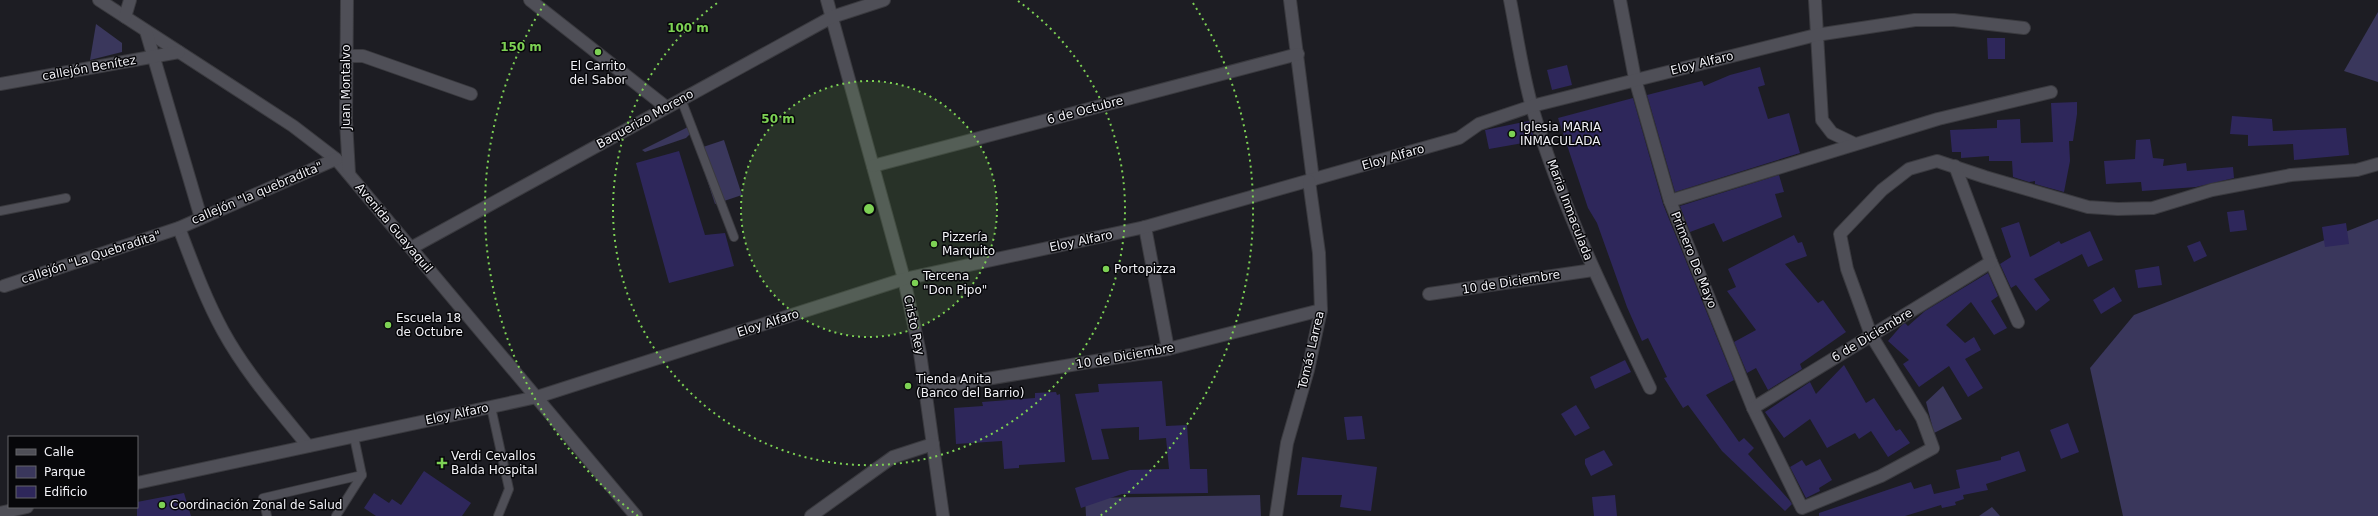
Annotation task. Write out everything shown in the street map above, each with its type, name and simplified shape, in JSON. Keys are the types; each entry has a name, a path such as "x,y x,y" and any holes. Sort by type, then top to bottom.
{"street":[{"name":"Avenida Guayaquil","path":"99,0 293,126 336,159 636,516"},
{"path":"125,17 130,0"},
{"name":"Juan Montalvo","path":"347,0 346,121 348,173"},
{"path":"530,0 666,107"},
{"name":"Cristo Rey","path":"827,0 904,279 926,389 943,516"},
{"name":"Baquerizo Moreno","path":"411,248 832,17 884,0"},
{"name":"Tomás Larrea","path":"1276,516 1287,442 1308,370 1321,310 1319,254 1298,54 1290,0"},
{"name":"Maria Inmaculada","path":"1510,0 1532,106 1593,270 1650,388"},
{"name":"Primero De Mayo","path":"1620,0 1635,80 1670,201 1753,408 1802,508 1881,476 1933,448 1922,418 1871,335"},
{"path":"1814,0 1822,120 1832,133 1855,144"},
{"name":"Eloy Alfaro","path":"138,483 537,397 904,279 1145,227 1459,138 1479,124 1532,106 1816,35 1915,20 1954,20 2024,28"},
{"path":"146,31 201,218"},
{"name":"callejón Benítez","path":"0,84 179,52"},
{"name":"6 de Octubre","path":"873,166 1298,54"},
{"path":"346,56 363,56 471,94"},
{"path":"1670,201 1938,119 2051,92"},
{"name":"callejón \"la quebradita\"","path":"179,228 336,159"},
{"path":"1871,335 1847,269 1840,234 1882,190 1909,169 1937,161 1985,177 2088,207 2118,209 2153,208 2227,187 2291,175 2357,170 2378,164"},
{"path":"1955,166 1991,262 2018,322"},
{"path":"1145,227 1168,349"},
{"path":"179,228 196,272 223,332 250,373 308,446"},
{"name":"callejón \"La Quebradita\"","path":"1,286 179,228"},
{"name":"6 de Diciembre","path":"1753,408 1991,262"},
{"name":"10 de Diciembre","path":"1429,294 1593,270"},
{"name":"10 de Diciembre","path":"926,389 1168,349 1321,310"},
{"path":"812,516 893,457 933,444"},
{"path":"0,513 22,508"}],"lane":[{"path":"681,99 734,237"},
{"path":"0,211 66,198"},
{"path":"491,407 509,489 498,516"},
{"path":"336,516 362,475 354,436"},
{"path":"267,516 263,498 362,475"}],"green space":[{"path":"2378,12 2378,82 2344,71"},
{"path":"96,24 122,43 122,52 90,60"},
{"path":"690,126 691,133 686,138 645,152 642,150"},
{"path":"724,140 742,195 715,204 697,149"},
{"path":"2378,219 2378,516 2123,516 2090,368 2134,315"},
{"path":"1943,386 1962,419 1934,433 1926,402"},
{"path":"1260,495 1261,516 1086,516 1085,498"},
{"path":"1992,507 2000,516 1979,516"}],"building":[{"path":"1987,38 2005,38 2005,59 1988,59"},
{"path":"1567,65 1572,85 1552,90 1547,70"},
{"path":"1760,67 1765,85 1758,87 1768,119 1789,113 1800,153 1675,192 1647,95 1702,81 1704,86 1730,75"},
{"path":"1633,98 1663,204 1734,380 1706,395 1739,442 1744,438 1754,448 1748,454 1792,504 1785,511 1722,451 1688,405 1683,408 1664,378 1667,377 1648,338 1642,341 1627,307 1597,223 1588,208 1558,118"},
{"path":"2077,102 2077,114 2073,141 2069,141 2070,161 2064,192 2035,184 2035,181 2029,182 2013,177 2012,161 1989,161 1989,156 1961,158 1961,152 1952,152 1950,130 1997,128 1997,120 2020,119 2021,143 2053,142 2051,103"},
{"path":"2232,116 2272,119 2273,131 2346,128 2349,155 2294,160 2293,144 2248,146 2248,135 2230,134"},
{"name":"Iglesia MARIA INMACULADA","path":"1529,121 1535,141 1489,149 1485,130"},
{"path":"2150,139 2153,158 2164,159 2163,166 2186,163 2187,171 2233,167 2234,178 2196,187 2142,191 2141,182 2106,184 2104,161 2135,159 2136,140"},
{"path":"679,151 705,235 725,233 734,266 669,283 636,163"},
{"path":"1779,175 1784,192 1775,194 1782,217 1723,242 1714,223 1690,232 1680,206"},
{"path":"2244,210 2247,230 2230,232 2227,212"},
{"path":"2019,222 2030,257 2059,241 2061,244 2090,231 2103,260 2088,267 2082,254 2034,279 2050,300 2036,311 2016,285 2011,288 2000,264 2011,257 2001,228"},
{"path":"2346,223 2349,244 2325,247 2322,227"},
{"path":"1794,235 1798,243 1802,242 1807,256 1785,264 1818,303 1823,300 1846,332 1800,364 1802,369 1768,390 1756,368 1747,373 1734,342 1756,330 1727,291 1736,287 1728,269"},
{"path":"2200,241 2207,256 2194,262 2187,246"},
{"path":"2159,266 2162,285 2138,288 2135,270"},
{"path":"1988,273 1998,296 1991,301 2007,328 1994,335 1971,302 1946,325 1965,343 1974,337 1981,350 1965,359 1983,388 1968,397 1949,366 1919,387 1903,364 1909,360 1888,341 1905,323 1908,326 1925,311"},
{"path":"2114,287 2122,301 2101,314 2093,300"},
{"path":"1625,360 1631,372 1595,389 1590,377"},
{"path":"1844,365 1866,403 1874,398 1896,431 1900,429 1910,443 1888,457 1871,431 1859,439 1855,433 1827,448 1810,419 1784,438 1765,412 1810,382 1816,394"},
{"path":"1162,381 1166,426 1187,425 1190,469 1207,469 1208,493 1122,494 1081,508 1075,488 1130,470 1169,469 1166,438 1139,440 1139,427 1101,429 1109,459 1092,460 1075,394 1099,392 1098,384"},
{"path":"1056,392 1057,395 1060,394 1065,462 1019,465 1019,468 1004,469 1002,441 956,444 954,408 983,406 982,402 1035,398 1035,393"},
{"path":"1576,405 1590,428 1575,436 1561,414"},
{"path":"1362,416 1365,439 1347,440 1344,417"},
{"path":"2068,423 2079,452 2061,459 2050,430"},
{"path":"1604,450 1613,465 1591,476 1585,464 1585,459"},
{"path":"2019,451 2026,471 1986,484 1988,490 1963,495 1964,499 1955,502 1956,505 1942,508 1941,505 1905,516 1819,516 1819,513 1911,482 1914,489 1931,484 1934,494 1960,488 1956,470 2001,460 2001,457"},
{"path":"1302,457 1377,467 1371,511 1340,507 1342,495 1297,495"},
{"path":"1820,459 1832,480 1819,488 1820,491 1806,498 1790,467 1802,460 1806,466"},
{"path":"424,471 471,503 462,516 376,516 364,508 374,493 389,503 392,499 401,505"},
{"name":"Coordinación Zonal de Salud","path":"184,493 191,516 137,516 138,502"},
{"path":"1615,495 1617,516 1594,516 1592,497"}],"place":[{"name":"El Carrito del Sabor","path":"598,52"},
{"name":"Iglesia MARIA INMACULADA","path":"1512,134"},
{"name":"Pizzería Marquito","path":"934,244"},
{"name":"Portopizza","path":"1106,269"},
{"name":"Tercena \"Don Pipo\"","path":"915,283"},
{"name":"Escuela 18 de Octubre","path":"388,325"},
{"name":"Tienda Anita (Banco del Barrio)","path":"908,386"},
{"name":"Verdi Cevallos Balda Hospital","path":"442,463"},
{"name":"Coordinación Zonal de Salud","path":"162,505"}]}
